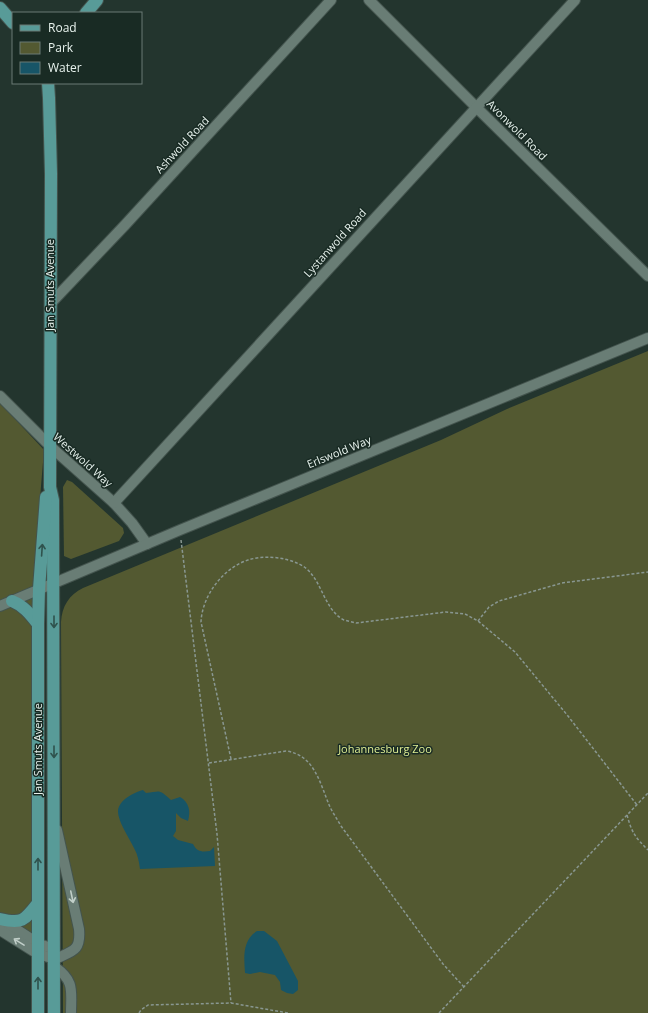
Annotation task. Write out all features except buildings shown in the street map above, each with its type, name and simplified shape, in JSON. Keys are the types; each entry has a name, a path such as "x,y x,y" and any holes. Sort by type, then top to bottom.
{"main road":[{"path":"87,12 97,0"},
{"path":"0,8 12,22"},
{"name":"Jan Smuts Avenue","path":"48,84 51,174 50,487 53,500 54,583 54,1013"},
{"name":"Jan Smuts Avenue","path":"38,1013 38,624 39,589 46,498 50,487"},
{"path":"12,600 27,610 38,624"},
{"path":"0,919 14,922 22,920 38,903"}],"street":[{"name":"Ashwold Road","path":"50,304 136,213 331,0"},
{"name":"Avonwold Road","path":"370,0 476,107 648,276"},
{"name":"Lystanwold Road","path":"114,503 575,0"},
{"name":"Erlswold Way","path":"0,606 180,530 648,338"},
{"name":"Westwold Way","path":"0,396 51,447 114,503 132,523 147,544"},
{"path":"54,818 80,939 78,945 74,949 55,958"},
{"path":"0,919 38,949"},
{"path":"0,930 55,958 69,980 71,987 71,1013"}],"path":[{"path":"180,530 217,834 230,1003"},
{"path":"231,759 201,622 202,612 207,598 220,580 232,568 248,560 260,557 269,557 300,564 310,571 332,609 344,619 356,623 446,612 465,614 478,621 515,652 568,716 637,805"},
{"path":"478,621 489,607 499,601 562,583 648,572"},
{"path":"209,763 286,751 294,752 314,768 331,809 341,826 443,964 464,987"},
{"path":"439,1013 648,793"},
{"path":"627,815 632,831 648,850"},
{"path":"139,1013 140,1010 148,1005 230,1003 288,1013"}],"green space":[{"name":"Johannesburg Zoo","path":"648,351 648,1013 63,1013 61,622 63,611 70,598 83,588 441,440 507,409"},
{"path":"0,403 44,450 33,582 34,938 0,913"},
{"path":"67,480 72,482 123,528 124,533 119,541 71,559 64,556 63,487"}],"water":[{"path":"143,790 146,793 160,792 171,800 180,797 185,801 189,810 188,821 181,818 176,813 176,831 173,836 178,840 193,844 196,849 200,851 210,851 214,847 215,866 140,869 136,853 122,825 118,811 124,800"},
{"path":"257,931 264,931 277,941 298,981 298,990 293,994 281,990 280,982 275,975 260,972 250,974 245,973 244,955 246,944 252,935"}]}
